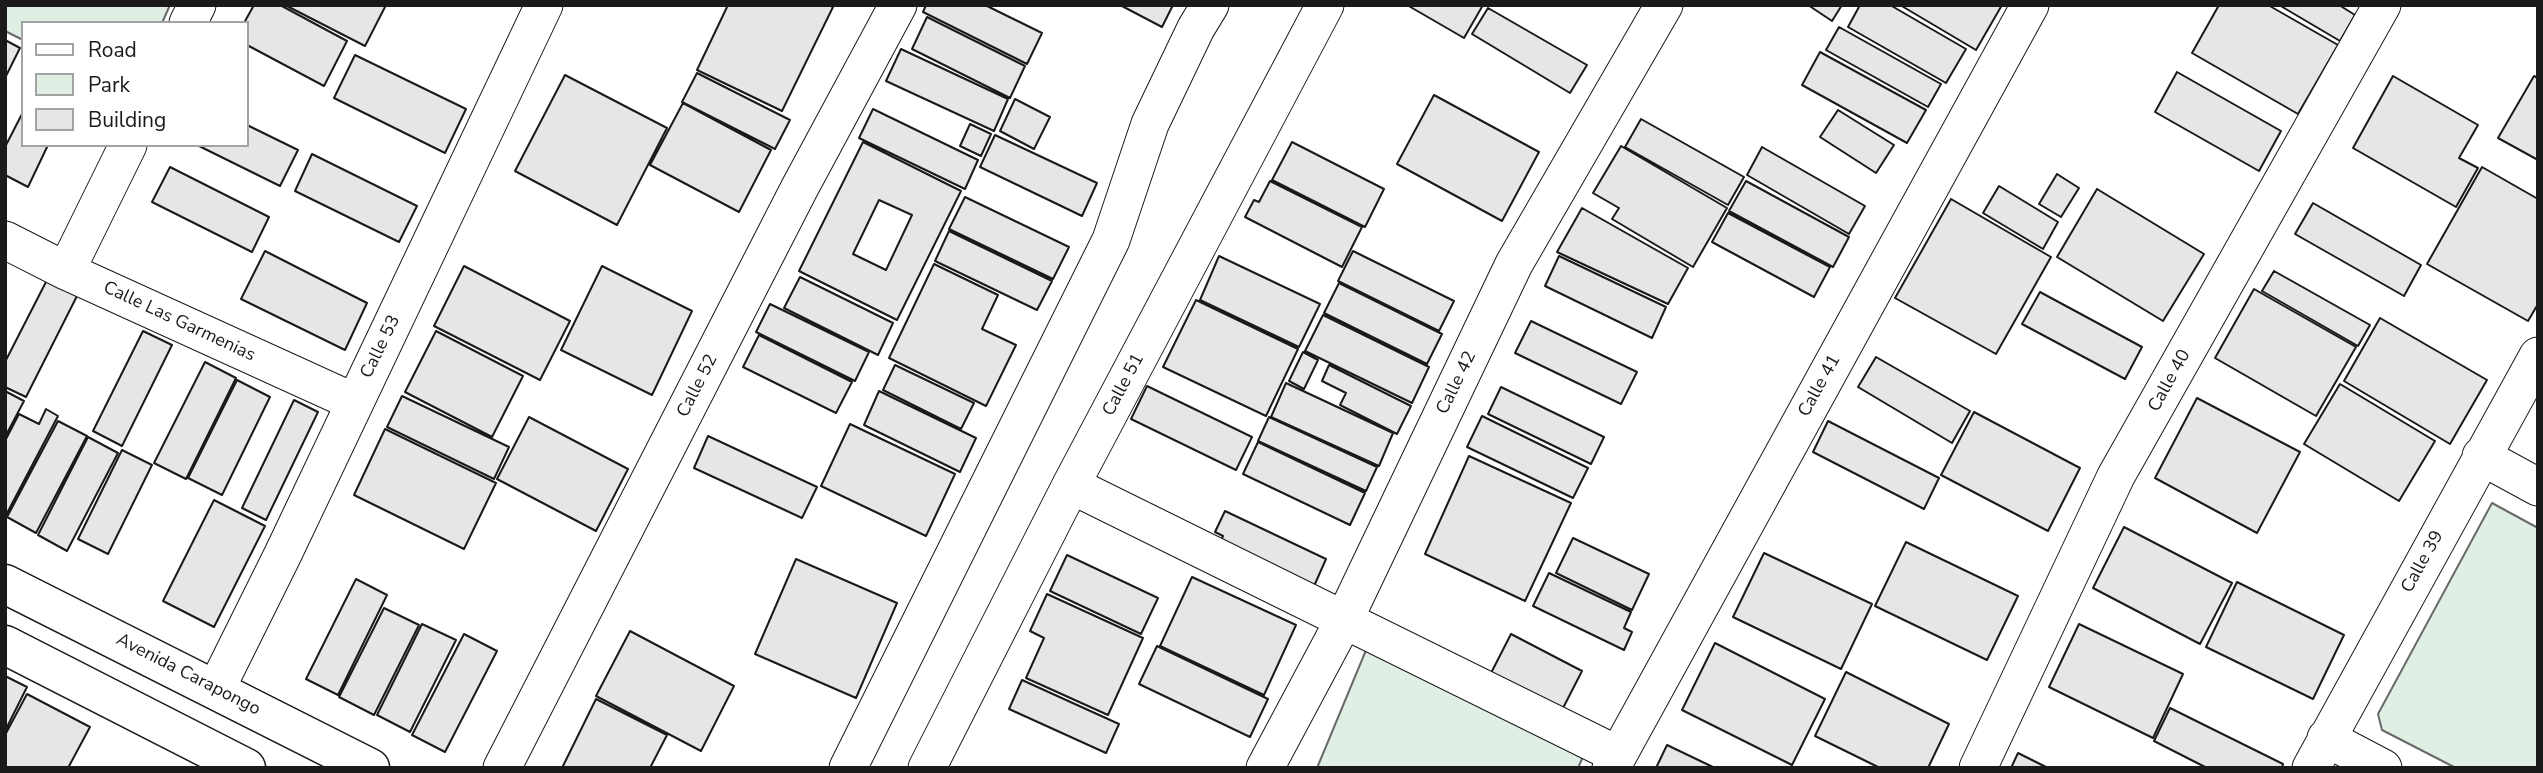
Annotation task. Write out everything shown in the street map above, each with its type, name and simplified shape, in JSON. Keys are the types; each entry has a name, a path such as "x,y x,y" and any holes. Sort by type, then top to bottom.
{"street":[{"path":"189,21 197,5"},
{"name":"Calle 53","path":"216,689 284,554 544,5"},
{"name":"Calle 52","path":"502,768 799,189 898,5"},
{"path":"848,768 1111,240 1150,124 1196,28 1210,5"},
{"name":"Calle 51","path":"927,768 1072,485 1325,5"},
{"name":"Calle 42","path":"1265,768 1344,620 1514,264 1664,5"},
{"name":"Calle 41","path":"1615,761 2030,5"},
{"name":"Calle 40","path":"1978,768 2116,476 2382,5"},
{"path":"66,271 127,147"},
{"name":"Calle Las Garmenias","path":"5,240 66,271 354,402"},
{"name":"Calle 39","path":"2318,753 2538,356"},
{"path":"2482,456 2538,487"},
{"path":"1072,485 1344,620 1615,761"},
{"name":"Avenida Carapongo","path":"5,584 370,768"},
{"path":"5,645 246,768"},
{"path":"2318,753 2383,768"}],"green space":[{"path":"5,5 170,5 163,21 21,21 21,39 5,31"},
{"path":"2492,503 2538,528 2538,768 2456,768 2382,730 2378,714"},
{"path":"1369,643 1585,752 1578,768 1317,768"}],"building":[{"path":"254,5 280,5 347,41 324,86 248,46 248,21 245,21"},
{"path":"285,5 386,5 365,46"},
{"path":"724,5 833,7 782,111 697,70 727,7"},
{"path":"926,5 985,5 1042,33 1027,64 923,12"},
{"path":"1120,5 1173,5 1162,27"},
{"path":"1407,5 1483,5 1464,38"},
{"path":"1808,5 1842,5 1832,21"},
{"path":"1860,5 1890,5 1966,49 1946,83 1848,27"},
{"path":"1900,5 2002,5 1976,50"},
{"path":"2219,5 2268,5 2338,45 2298,114 2192,53"},
{"path":"2279,5 2339,5 2355,15 2340,41"},
{"path":"1488,8 1587,65 1570,93 1472,34"},
{"path":"927,17 1025,66 1010,98 912,49"},
{"path":"1839,27 1941,84 1928,107 1826,50"},
{"path":"5,40 20,48 5,78"},
{"path":"901,49 1008,99 994,131 886,81"},
{"path":"1820,52 1926,110 1907,143 1802,85"},
{"path":"355,55 466,109 445,153 334,98"},
{"path":"2177,72 2281,131 2259,171 2155,112"},
{"path":"697,73 790,120 775,149 682,102"},
{"path":"565,75 667,128 617,225 515,171"},
{"path":"2393,76 2478,125 2459,158 2478,168 2456,207 2353,148"},
{"path":"2534,76 2538,78 2538,160 2498,138"},
{"path":"1434,95 1539,152 1502,221 1397,164"},
{"path":"1015,99 1050,117 1034,149 1000,131"},
{"path":"683,103 771,150 739,212 650,165"},
{"path":"873,109 978,160 965,189 859,138"},
{"path":"1838,110 1894,145 1876,173 1820,137"},
{"path":"21,116 21,147 47,147 28,187 5,175 5,147"},
{"path":"1641,119 1744,177 1728,205 1625,147"},
{"path":"970,124 991,134 981,156 960,146"},
{"path":"248,125 298,150 280,186 201,147 248,147"},
{"path":"995,135 1097,183 1082,216 980,167"},
{"path":"863,142 961,191 897,320 799,271","holes":["879,200 912,215 886,270 853,254"]},
{"path":"1292,142 1384,189 1365,227 1272,180"},
{"path":"1621,146 1727,208 1693,267 1612,219 1619,208 1593,193"},
{"path":"1762,147 1865,206 1849,234 1747,175"},
{"path":"312,154 417,206 399,242 295,191"},
{"path":"170,167 269,217 252,252 152,202"},
{"path":"2482,167 2538,199 2538,304 2528,321 2427,264"},
{"path":"2057,174 2079,188 2061,217 2039,204"},
{"path":"1270,181 1362,227 1342,267 1245,217 1254,200 1259,202"},
{"path":"1746,181 1849,237 1833,267 1729,211"},
{"path":"1999,186 2058,222 2043,249 1983,213"},
{"path":"2097,189 2204,254 2163,321 2057,257"},
{"path":"965,197 1069,247 1053,279 949,229"},
{"path":"1951,199 2051,257 1996,354 1895,298"},
{"path":"2313,203 2421,265 2404,296 2295,234"},
{"path":"1582,208 1688,268 1668,304 1557,252"},
{"path":"1728,213 1830,267 1814,297 1712,242"},
{"path":"949,231 1052,281 1037,310 935,261"},
{"path":"265,251 367,303 345,350 241,299"},
{"path":"1353,251 1454,301 1439,331 1338,281"},
{"path":"1219,256 1320,304 1299,347 1200,300"},
{"path":"1559,256 1666,307 1652,338 1545,286"},
{"path":"934,264 998,295 982,329 1016,345 986,406 889,358"},
{"path":"464,266 570,321 540,380 434,326"},
{"path":"602,266 692,311 652,395 561,350"},
{"path":"2274,271 2370,325 2358,346 2262,291"},
{"path":"800,277 893,323 878,355 784,308"},
{"path":"48,278 78,294 26,397 5,387 5,362"},
{"path":"1339,283 1442,334 1427,364 1324,313"},
{"path":"2254,289 2356,347 2316,416 2215,358"},
{"path":"2040,292 2142,347 2125,379 2022,324"},
{"path":"1196,300 1298,349 1266,416 1163,367"},
{"path":"770,304 869,352 855,381 756,332"},
{"path":"1323,315 1429,367 1412,403 1305,351"},
{"path":"2380,318 2487,380 2450,444 2344,381"},
{"path":"1531,321 1637,372 1621,404 1515,353"},
{"path":"143,331 172,345 122,446 93,431"},
{"path":"436,331 523,376 492,437 405,392"},
{"path":"759,335 852,382 836,413 743,367"},
{"path":"1303,352 1318,360 1304,389 1289,381"},
{"path":"1876,357 1970,411 1952,443 1858,387"},
{"path":"205,362 236,378 186,479 154,463"},
{"path":"895,365 974,403 961,429 883,390"},
{"path":"1329,365 1411,406 1397,434 1340,405 1346,393 1322,381"},
{"path":"237,380 270,397 222,495 188,478"},
{"path":"1286,383 1393,433 1379,466 1271,417"},
{"path":"2340,384 2435,441 2399,501 2304,444"},
{"path":"1147,386 1252,437 1236,470 1131,419"},
{"path":"1501,387 1604,437 1591,464 1488,414"},
{"path":"5,391 24,401 5,437"},
{"path":"879,391 976,438 960,472 864,425"},
{"path":"402,396 509,447 494,479 387,427"},
{"path":"2197,398 2300,452 2257,533 2155,478"},
{"path":"294,400 318,412 266,520 242,508"},
{"path":"46,409 58,416 5,517 5,441 19,414 39,424"},
{"path":"1974,412 2080,468 2048,531 1941,475"},
{"path":"1482,416 1588,468 1573,498 1467,447"},
{"path":"529,417 628,469 596,531 497,479"},
{"path":"1269,417 1377,467 1366,491 1258,441"},
{"path":"58,421 87,436 36,533 7,517"},
{"path":"1828,421 1939,478 1924,509 1813,452"},
{"path":"850,424 955,474 926,536 821,486"},
{"path":"385,429 496,483 464,549 354,495"},
{"path":"708,436 817,487 802,518 694,468"},
{"path":"88,437 118,453 67,551 38,535"},
{"path":"1258,442 1365,493 1350,525 1243,474"},
{"path":"122,450 152,465 108,554 78,539"},
{"path":"1469,456 1571,503 1525,601 1425,554"},
{"path":"214,500 265,526 214,627 163,601"},
{"path":"1225,511 1326,559 1311,593 1217,550 1223,536 1215,532"},
{"path":"2124,527 2232,583 2200,644 2093,588"},
{"path":"1573,538 1649,574 1632,610 1556,573"},
{"path":"1906,542 2018,596 1987,660 1875,606"},
{"path":"1764,553 1872,604 1841,669 1733,617"},
{"path":"1067,555 1158,598 1141,634 1050,591"},
{"path":"796,559 897,603 856,698 755,654"},
{"path":"1549,573 1631,612 1624,628 1632,632 1624,650 1533,606"},
{"path":"1192,577 1296,625 1264,695 1160,646"},
{"path":"356,579 387,595 338,695 306,679"},
{"path":"2237,582 2344,635 2313,699 2206,647"},
{"path":"1047,594 1143,638 1108,715 1026,678 1044,638 1030,631"},
{"path":"384,608 419,625 374,715 339,697"},
{"path":"422,624 456,640 410,732 377,715"},
{"path":"2079,624 2183,674 2153,738 2049,687"},
{"path":"630,631 734,686 701,751 596,696"},
{"path":"464,634 497,651 445,752 412,735"},
{"path":"1511,634 1582,671 1561,712 1490,675"},
{"path":"1715,643 1825,699 1792,765 1682,710"},
{"path":"1157,646 1268,699 1250,737 1139,684"},
{"path":"1846,672 1949,724 1928,768 1880,768 1815,736"},
{"path":"5,676 27,687 5,731"},
{"path":"1022,680 1119,724 1106,753 1009,709"},
{"path":"27,694 90,727 68,768 5,768 5,735"},
{"path":"596,699 667,735 650,768 562,768"},
{"path":"2170,708 2283,764 2282,768 2207,768 2154,741"},
{"path":"1667,745 1715,768 1656,768"},
{"path":"2018,753 2048,768 2011,768"}]}
